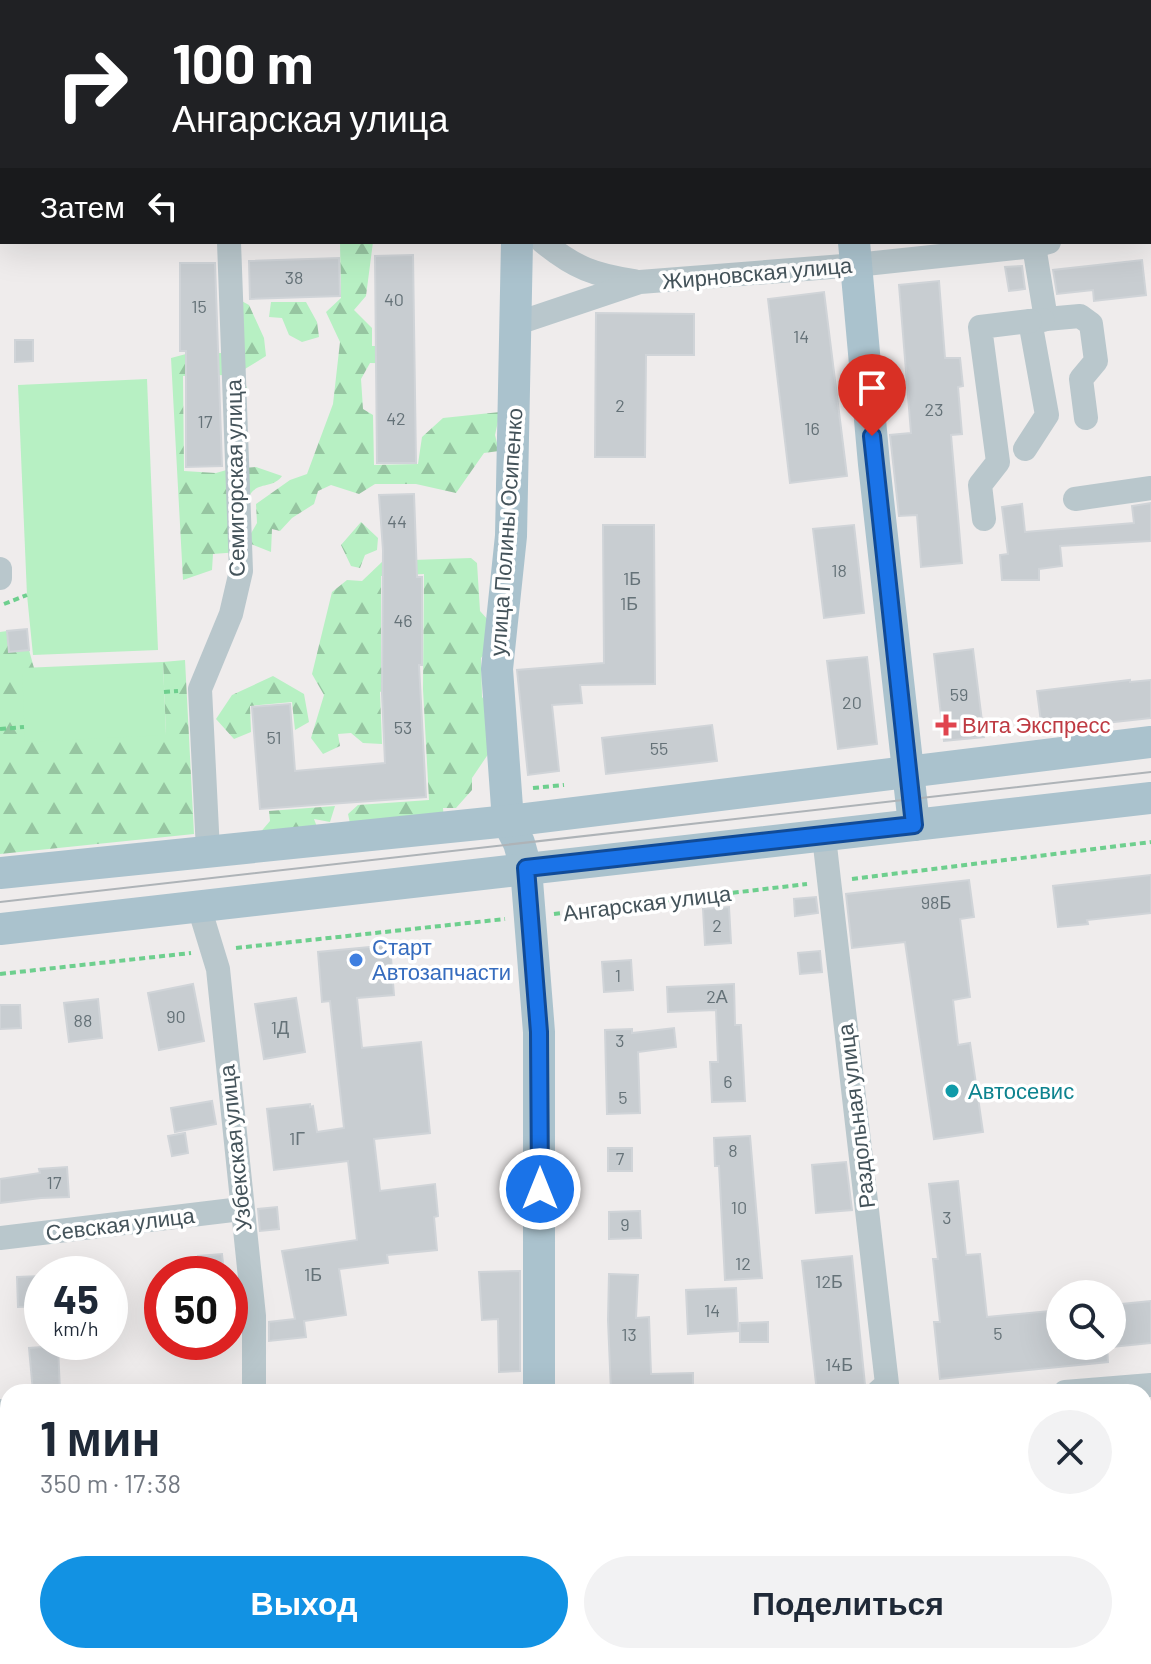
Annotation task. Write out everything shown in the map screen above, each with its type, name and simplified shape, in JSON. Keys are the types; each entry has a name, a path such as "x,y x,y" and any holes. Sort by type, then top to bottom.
{"main road":[{"name":"улица Полины Осипенко","path":"517,244 518,323 511,536 497,669 508,821 519,843 526,868"},
{"path":"855,253 874,464 914,825"},
{"path":"0,873 508,821 1151,742"},
{"name":"Ангарская улица","path":"0,929 1151,798"},
{"path":"526,868 539,1032 539,1384"}],"street":[{"name":"Семигорская улица","path":"208,851 200,689 231,614 241,571 229,244"},
{"path":"546,244 568,262 603,276 640,282"},
{"name":"Жирновская улица","path":"518,323 640,282 855,253 1041,244"},
{"path":"1025,449 1047,415 1038,320 1041,244"},
{"path":"984,519 980,485 998,462 980,327 1080,316 1091,324 1096,361 1081,379 1086,418"},
{"path":"1075,499 1151,488"},
{"path":"0,569 0,578"},
{"name":"Раздольная улица","path":"824,837 887,1384"},
{"name":"Узбекская улица","path":"199,907 218,969 254,1316 254,1384"},
{"name":"Севская улица","path":"0,1238 241,1209"}],"path":[{"path":"4,604 27,595"},
{"path":"0,729 24,727"},
{"name":"Ангарская улица","path":"0,974 530,917 1151,842"}],"green space":[{"path":"340,244 373,244 366,296 354,310 372,328 372,346 414,346 415,364 370,363 361,379 363,409 373,415 374,465 418,464 422,437 443,418 500,412 495,435 499,451 484,453 456,493 416,484 375,484 359,494 331,485 318,491 314,504 292,518 280,531 272,529 271,552 246,542 257,523 256,504 290,480 307,474 333,404 340,342 326,312 341,298"},
{"path":"225,292 249,305 264,338 266,356 240,372 248,390 237,396 227,375 183,376 184,471 216,473 256,467 282,476 276,482 257,488 250,495 239,552 213,554 212,570 183,580 171,358 186,354 221,353 221,294"},
{"path":"271,302 306,302 317,322 319,337 302,342 289,335 282,318 269,317"},
{"path":"147,379 158,650 33,655 27,595 18,385"},
{"path":"361,522 378,538 377,550 365,555 360,568 351,566 341,545"},
{"path":"471,558 477,563 480,611 489,621 491,646 481,658 482,697 491,709 493,747 472,778 472,790 456,808 443,808 444,822 352,833 348,814 358,805 429,800 423,689 424,574 381,576 381,667 392,687 380,692 382,744 363,743 351,733 338,734 340,746 323,754 311,738 324,695 312,674 332,592 347,580 362,581 383,561"},
{"path":"7,631 9,652 29,650 34,668 22,669 166,735 163,662 185,660 194,834 0,854 0,632"},
{"path":"163,662 166,735 25,742 22,668"},
{"path":"273,676 304,694 309,722 295,730 292,702 250,706 251,732 234,739 216,719 232,695"},
{"path":"335,806 330,822 314,819 320,835 252,842 270,821 269,811"}],"building":[{"path":"413,255 416,463 377,463 375,256"},
{"path":"339,258 340,296 250,299 249,261"},
{"path":"1142,260 1146,295 1094,301 1093,290 1057,294 1053,270"},
{"path":"180,263 215,263 222,466 186,467 186,351 180,351"},
{"path":"1022,266 1025,289 1009,291 1005,267"},
{"path":"939,281 945,358 960,358 963,386 958,387 962,434 951,435 962,563 921,567 917,515 899,516 890,435 911,433 899,285"},
{"path":"824,292 847,476 790,483 768,299"},
{"path":"596,313 694,314 694,355 646,355 645,457 595,457"},
{"path":"15,340 33,340 33,361 15,362"},
{"path":"414,494 417,577 422,577 422,665 419,665 426,797 260,809 252,707 290,704 295,771 385,763 383,550 379,495"},
{"path":"1151,503 1151,541 1060,546 1062,566 1039,569 1039,580 1002,580 1000,555 1008,554 1002,507 1022,504 1025,532 1134,523 1132,506"},
{"path":"603,525 654,525 655,684 580,685 582,703 552,705 559,771 528,775 517,670 604,663"},
{"path":"854,525 864,613 824,618 813,529"},
{"path":"27,629 29,650 9,652 7,631"},
{"path":"973,649 984,737 944,741 934,654"},
{"path":"867,657 877,744 838,749 827,661"},
{"path":"1151,680 1151,718 1042,730 1037,691"},
{"path":"712,725 717,761 606,774 602,738"},
{"path":"1151,875 1151,913 1087,920 1088,924 1058,927 1053,886"},
{"path":"969,880 974,917 960,919 970,997 953,1000 958,1045 970,1043 983,1132 934,1139 905,942 852,948 846,894"},
{"path":"816,897 818,913 795,916 794,899"},
{"path":"729,907 731,943 705,945 703,909"},
{"path":"390,945 394,995 357,998 362,1048 421,1042 430,1133 374,1139 380,1191 435,1184 437,1250 387,1255 388,1263 339,1269 346,1315 304,1321 306,1337 269,1341 269,1322 295,1319 282,1251 357,1240 348,1161 274,1170 267,1109 310,1104 310,1107 313,1106 317,1132 344,1128 330,1001 322,1002 318,952"},
{"path":"820,951 822,972 800,974 798,953"},
{"path":"631,960 633,990 604,992 602,962"},
{"path":"193,984 204,1041 159,1050 148,993"},
{"path":"734,984 735,1025 741,1025 745,1101 712,1102 710,1062 718,1062 716,1010 668,1012 667,987"},
{"path":"296,998 305,1052 264,1059 255,1004"},
{"path":"98,999 102,1038 69,1042 64,1003"},
{"path":"0,1005 20,1005 21,1028 0,1029"},
{"path":"674,1028 676,1047 638,1052 640,1113 607,1114 605,1030 632,1029 632,1033"},
{"path":"212,1101 216,1124 175,1132 171,1108"},
{"path":"185,1133 188,1153 172,1156 168,1136"},
{"path":"750,1136 762,1278 725,1280 719,1166 715,1166 714,1138"},
{"path":"608,1148 632,1148 632,1171 608,1171"},
{"path":"846,1162 852,1210 816,1213 812,1165"},
{"path":"67,1167 69,1197 0,1203 0,1179 40,1173 39,1169"},
{"path":"958,1181 966,1255 980,1254 987,1317 1046,1311 1046,1360 1108,1362 940,1379 934,1322 940,1322 933,1259 938,1259 929,1184"},
{"path":"277,1207 279,1229 260,1231 258,1209"},
{"path":"640,1211 641,1238 609,1239 609,1212"},
{"path":"852,1256 865,1384 816,1384 802,1261"},
{"path":"520,1271 520,1371 499,1372 498,1319 482,1320 479,1272"},
{"path":"609,1274 638,1275 636,1318 649,1317 651,1374 693,1373 693,1384 611,1384"},
{"path":"17,1277 24,1277 24,1307 18,1307"},
{"path":"736,1288 738,1331 688,1334 686,1290"},
{"path":"1151,1301 1151,1343 1126,1346 1126,1304"},
{"path":"768,1322 768,1342 740,1342 740,1323"},
{"path":"30,1360 59,1360 60,1384 32,1384"}],"tram line":[{"path":"0,902 1151,772"}],"place":[{"name":"Вита Экспресс","path":"946,725"},
{"name":"Старт Автозапчасти","path":"356,960"},
{"name":"Автосевис","path":"952,1091"}],"route":[{"path":"540,1189 539,1032 526,868 914,825 872,436"}]}
